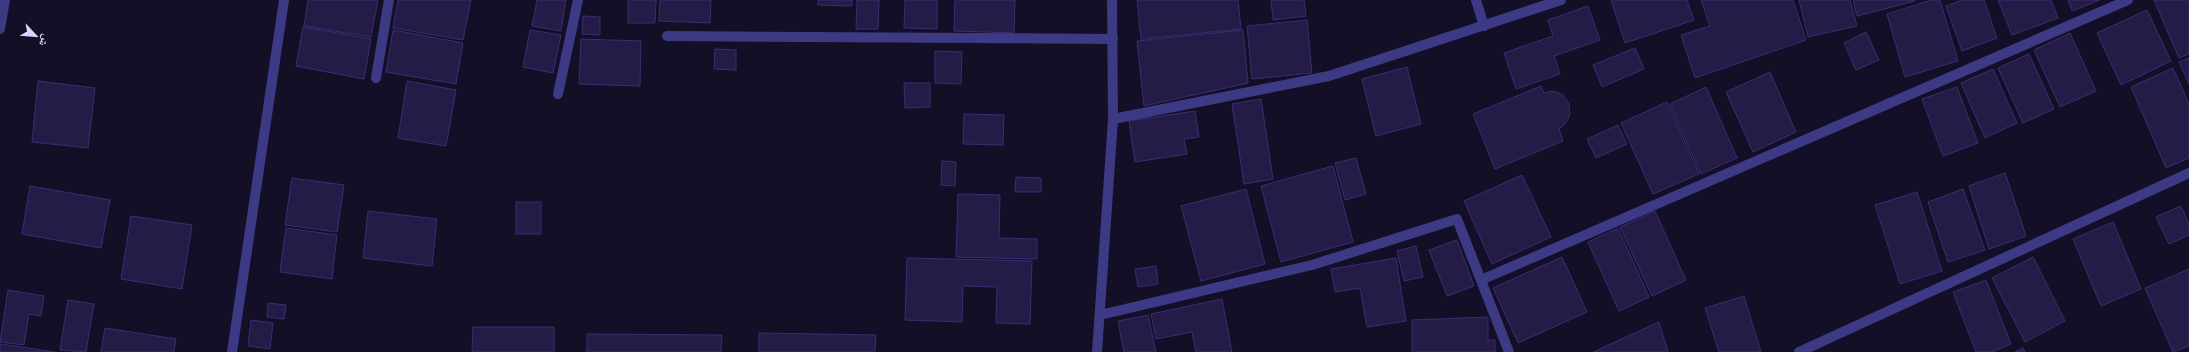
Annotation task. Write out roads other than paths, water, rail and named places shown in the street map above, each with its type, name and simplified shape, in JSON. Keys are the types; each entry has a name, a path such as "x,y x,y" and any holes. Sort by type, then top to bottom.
{"street":[{"path":"0,29 5,0"},
{"path":"232,352 284,0"},
{"path":"376,78 389,0"},
{"path":"558,94 578,0"},
{"path":"1097,352 1112,118 1112,0"},
{"path":"1476,0 1484,26"},
{"path":"1112,118 1329,76 1561,0"},
{"path":"1481,280 2128,0"},
{"path":"667,36 1113,39"},
{"path":"1798,352 2189,173"},
{"path":"1100,315 1312,265 1457,219 1509,352"}]}
